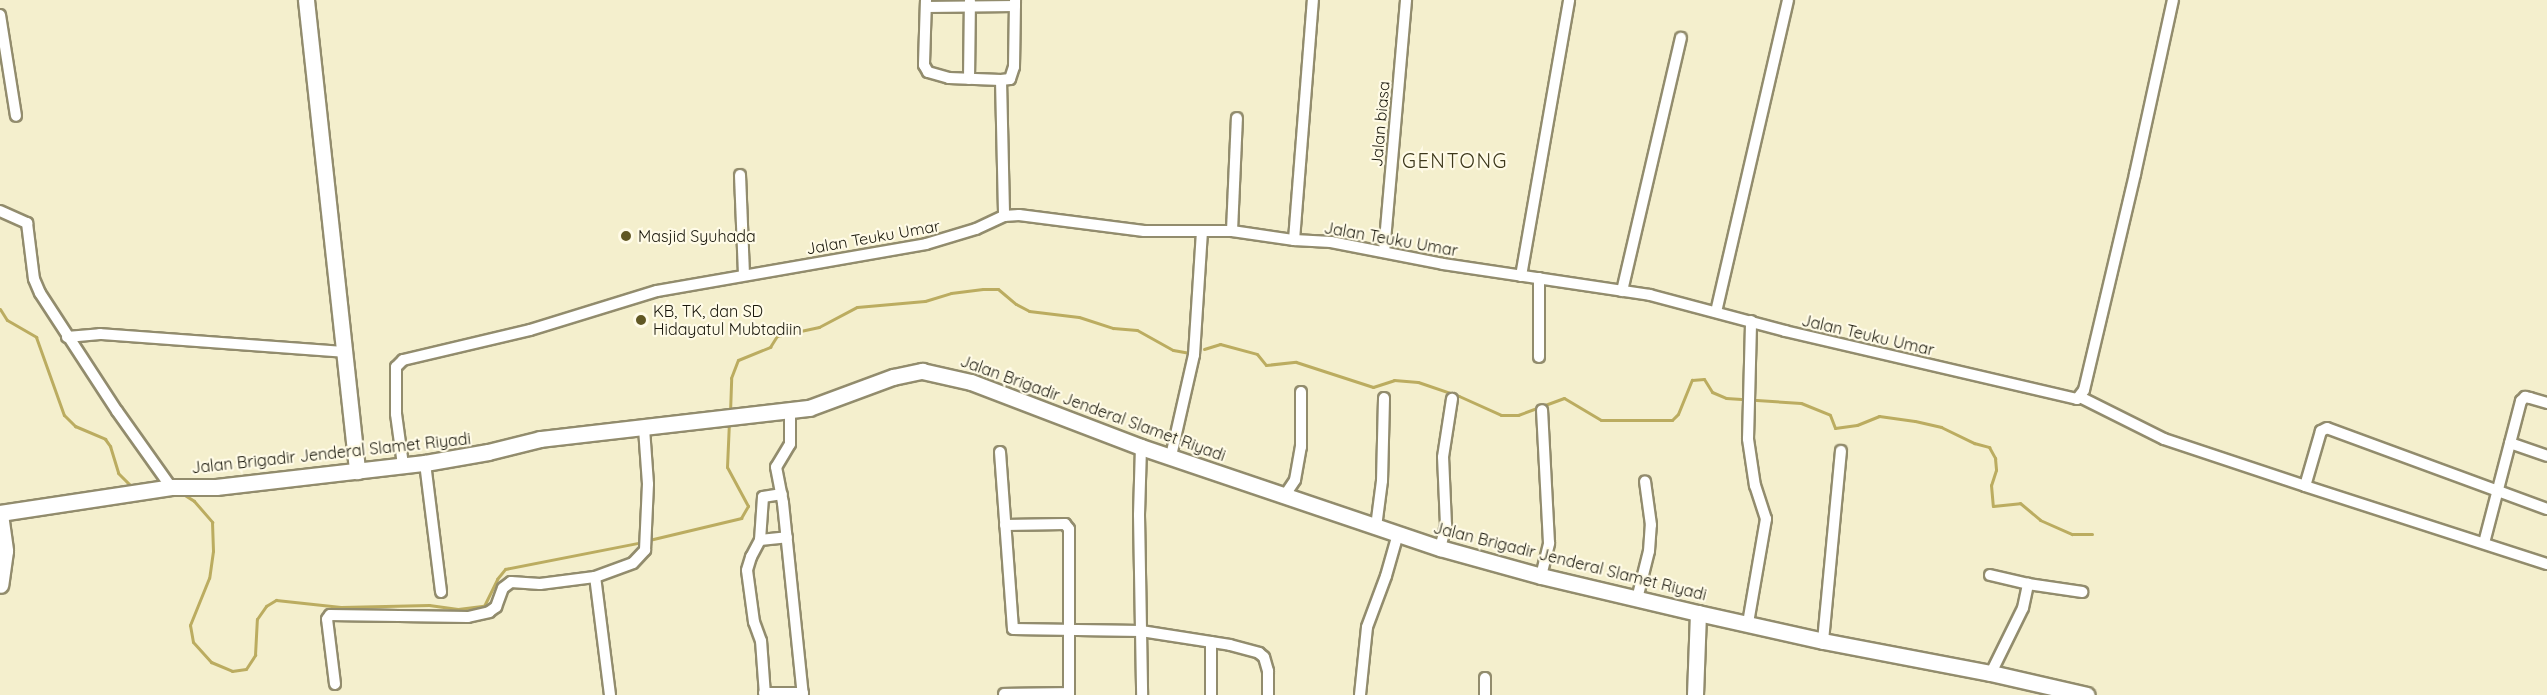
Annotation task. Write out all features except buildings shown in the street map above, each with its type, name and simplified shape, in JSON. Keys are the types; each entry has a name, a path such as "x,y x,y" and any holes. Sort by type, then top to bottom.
{"main road":[{"path":"306,0 357,471"},
{"name":"Jalan Brigadir Jenderal Slamet Riyadi","path":"0,514 171,487 216,487 425,463 488,452 528,440 790,410 819,405 893,377 922,371 971,382 1141,447 1440,548 1541,576 1698,613 2087,695"},
{"path":"0,514 5,551 0,585"},
{"path":"1695,695 1698,613"}],"street":[{"path":"1293,240 1313,0"},
{"name":"Jalan biasa","path":"1384,252 1406,0"},
{"path":"1521,276 1569,0"},
{"path":"1716,312 1788,0"},
{"path":"2173,0 2136,174 2080,397 2164,439 2547,564"},
{"path":"926,3 1015,3 1014,67 1010,78 1001,80 949,78 928,72 924,65 926,3"},
{"path":"969,79 970,3"},
{"path":"0,15 2,52 16,116"},
{"path":"1622,291 1681,38"},
{"path":"1001,80 1004,216"},
{"path":"1232,231 1237,118"},
{"path":"740,175 744,274"},
{"path":"0,213 27,224 34,279 67,337 171,487"},
{"name":"Jalan Teuku Umar","path":"403,465 396,414 396,373 399,362 530,330 657,291 926,244 976,229 1004,216 1030,215 1066,223 1144,231 1232,231 1293,240 1331,242 1521,276 1650,295 2073,400 2080,397"},
{"path":"1171,456 1194,355 1202,231"},
{"path":"1539,278 1539,357"},
{"path":"1748,623 1766,519 1755,486 1750,457 1751,321"},
{"path":"67,337 100,334 345,352"},
{"path":"1285,495 1295,480 1301,447 1301,392"},
{"path":"2484,543 2499,493 2510,443 2525,397 2547,403"},
{"path":"1376,527 1382,481 1384,398"},
{"path":"1440,548 1446,525 1443,457 1452,399"},
{"path":"782,494 763,497 760,540 747,570 754,622 761,640 764,694 803,694 782,494 776,466 790,444 790,410"},
{"path":"1541,576 1549,543 1542,410"},
{"path":"335,684 327,619 330,615 468,617 489,612 496,607 503,588 511,582 540,584 595,577 633,563 645,550 648,483 644,428"},
{"path":"2305,486 2321,431 2327,428 2499,493 2547,508"},
{"path":"2510,443 2547,456"},
{"path":"1141,447 1142,695"},
{"path":"1823,641 1841,451"},
{"path":"1000,452 1013,629 1141,631 1211,642 1260,653 1264,657 1268,671 1268,695"},
{"path":"425,463 441,592"},
{"path":"1637,599 1649,551 1650,525 1646,482"},
{"path":"1004,694 1069,694 1067,526 1005,525"},
{"path":"1360,695 1367,627 1386,576 1398,534"},
{"path":"760,540 787,537"},
{"path":"1990,575 2028,584 2082,592"},
{"path":"595,577 610,695"},
{"path":"1991,673 2023,608 2028,584"},
{"path":"1211,642 1211,695"},
{"path":"1485,678 1485,695"}],"waterway":[{"path":"730,413 731,378 738,360 770,347 777,336 819,327 857,307 925,301 951,293 998,289 1016,304 1029,311 1079,317 1113,328 1137,330 1173,350 1190,353"},
{"path":"0,309 7,320 36,337 64,415 75,426 105,439 110,446 118,473 132,487"},
{"path":"1204,349 1220,344 1257,354 1266,365 1296,362 1373,387 1394,380 1418,382 1459,396 1501,415 1518,415 1564,398 1601,420 1672,420 1678,414 1692,380 1704,379 1712,392 1726,398 1801,403 1830,415 1835,428 1857,425 1879,416 1915,421 1941,427 1974,443 1989,447 1995,458 1996,470 1991,485 1993,506 2020,503 2040,520 2072,534 2092,534"},
{"path":"649,540 741,518 748,506 727,467 729,422"},
{"path":"183,494 194,501 212,522 213,551 209,578 190,625 193,642 211,662 232,671 246,669 255,655 257,619 266,606 276,600 341,607 429,605 458,609 484,606 497,579 505,569 643,542"}],"place":[{"name":"Masjid Syuhada","path":"626,236"},
{"name":"KB, TK, dan SD Hidayatul Mubtadiin","path":"641,320"}],"district":[{"name":"GENTONG","path":"1455,160"}]}
